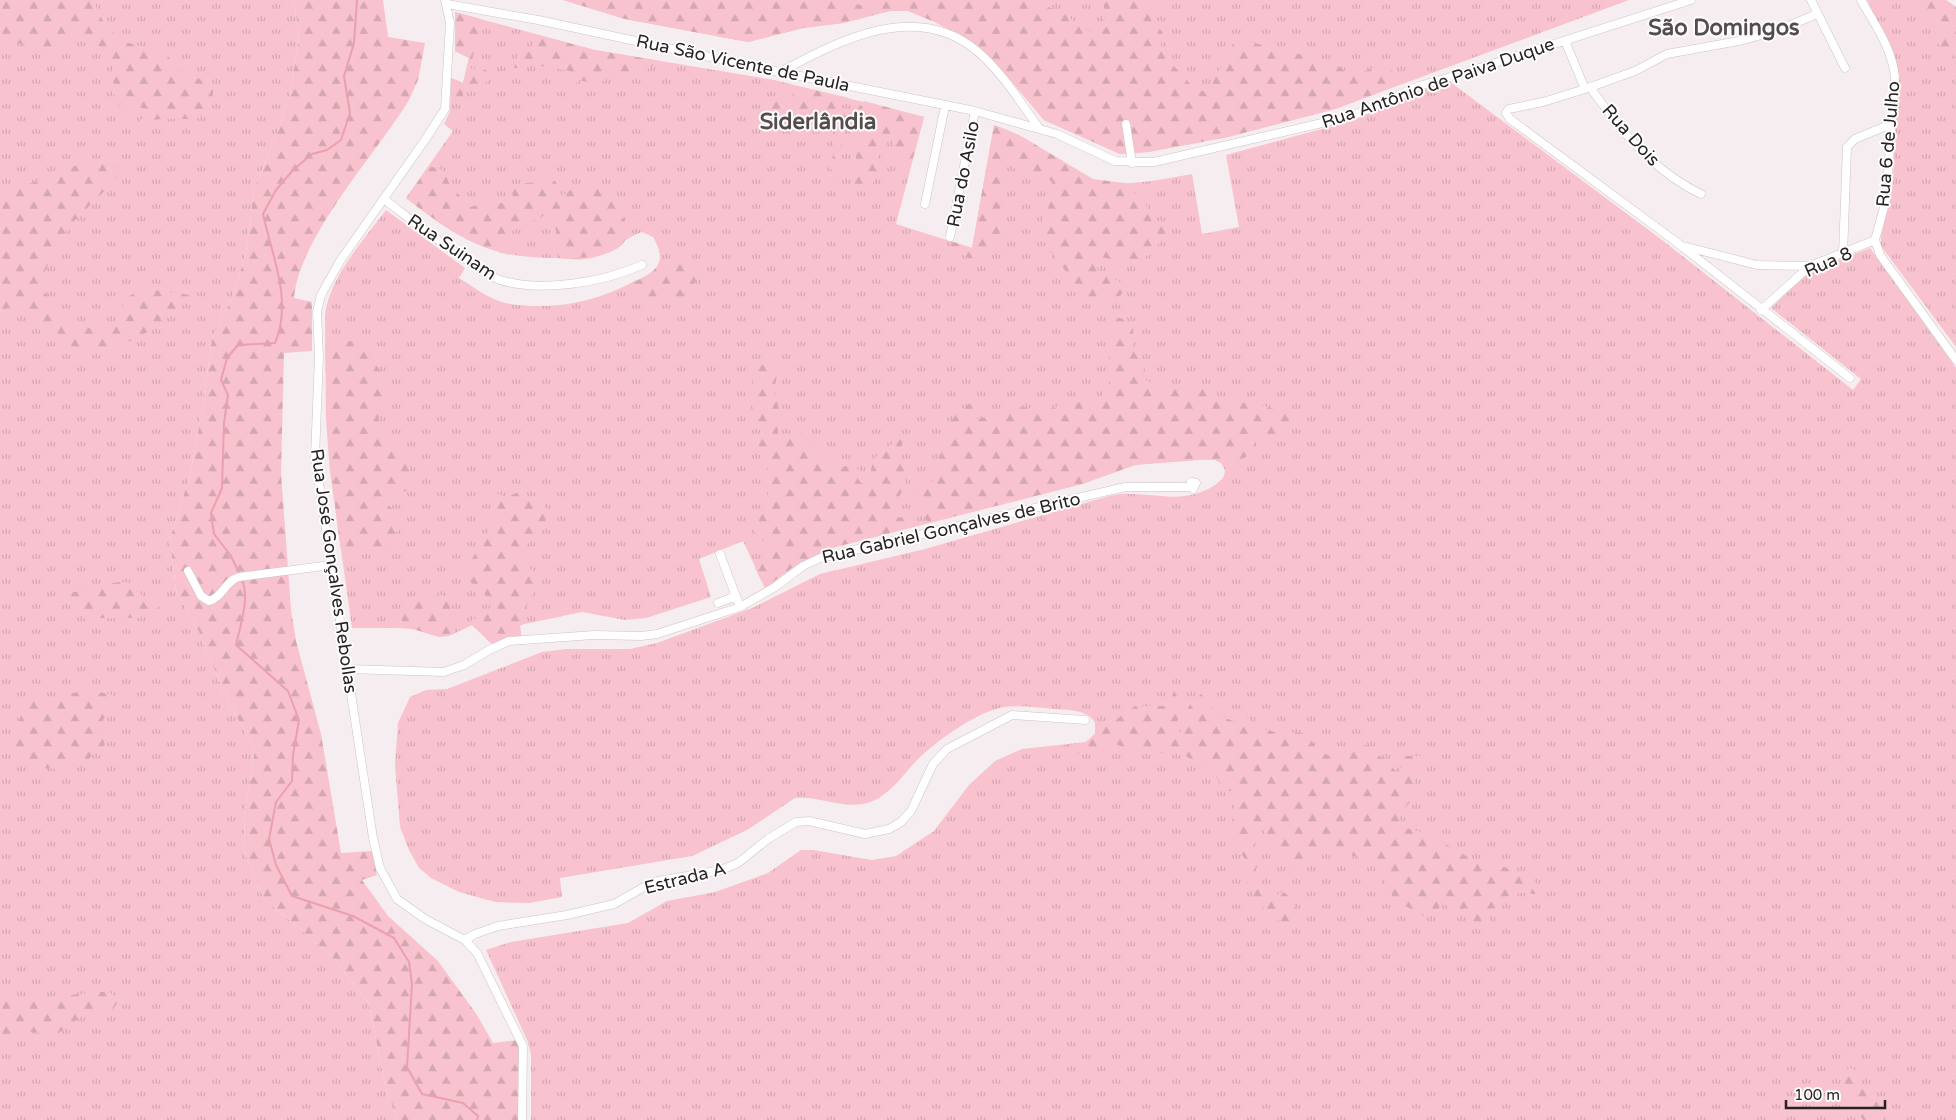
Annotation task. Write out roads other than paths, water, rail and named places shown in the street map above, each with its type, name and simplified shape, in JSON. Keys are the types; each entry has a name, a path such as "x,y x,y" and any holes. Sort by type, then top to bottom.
{"street":[{"name":"Rua Antônio de Paiva Duque","path":"1039,128 1115,161 1132,163 1154,162 1352,116 1419,86 1691,0"},
{"path":"1811,0 1845,68"},
{"name":"Rua 6 de Julho","path":"1860,0 1888,47 1893,62 1894,90 1886,200 1875,240"},
{"name":"Rua São Vicente de Paula","path":"446,2 975,111 1039,128"},
{"name":"Rua José Gonçalves Rebollas","path":"446,2 450,34 445,109 340,261 324,290 318,306 319,357 315,457 373,838 382,873 394,895 401,903 465,940 477,953 521,1039 524,1052 522,1120"},
{"path":"1817,14 1781,29 1744,40 1667,54 1629,73 1588,88 1507,111 1510,119 1676,241 1761,310 1850,378"},
{"path":"780,72 820,50 882,28 902,24 919,25 953,36 978,51 1039,128"},
{"name":"Rua Dois","path":"1565,41 1588,88 1614,121 1642,152 1676,181 1701,194"},
{"path":"925,204 945,106"},
{"name":"Rua do Asilo","path":"950,237 975,111"},
{"path":"1126,124 1132,163"},
{"path":"1843,254 1847,147 1852,141 1891,124"},
{"name":"Rua Suinam","path":"384,199 440,242 500,280 536,285 577,282 612,277 642,265"},
{"path":"1875,240 1880,255 1956,360"},
{"name":"Rua 8","path":"1761,310 1810,266 1875,240"},
{"path":"1676,241 1695,250 1757,265 1810,266"},
{"name":"Rua Gabriel Gonçalves de Brito","path":"348,669 444,672 457,669 499,644 509,641 594,634 641,636 671,630 740,607 775,587 803,566 820,558 1125,487 1190,487"},
{"path":"720,554 740,607"},
{"path":"188,571 201,596 208,601 216,598 231,580 239,576 331,565"},
{"path":"718,603 736,596"},
{"name":"Estrada A","path":"465,940 475,934 498,926 567,915 614,904 653,882 722,870 738,863 781,830 799,821 809,821 865,834 889,830 901,822 911,811 933,764 947,749 970,739 994,723 1012,715 1085,720"}],"waterway":[{"path":"240,575 231,556 214,534 211,513 222,488 224,423 228,395 221,380 227,358 238,345 275,343 280,327 281,295 279,279 263,214 276,190 293,170 312,154 327,150 341,140 350,113 344,76 354,43 357,0"},
{"path":"242,580 245,603 236,645 288,691 299,720 293,755 292,781 276,802 269,839 276,865 292,896 353,916 394,938 409,962 412,984 407,1067 422,1094 463,1103 478,1116 477,1120"}],"district":[{"name":"São Domingos","path":"1724,27"},
{"name":"Siderlândia","path":"818,121"}]}
